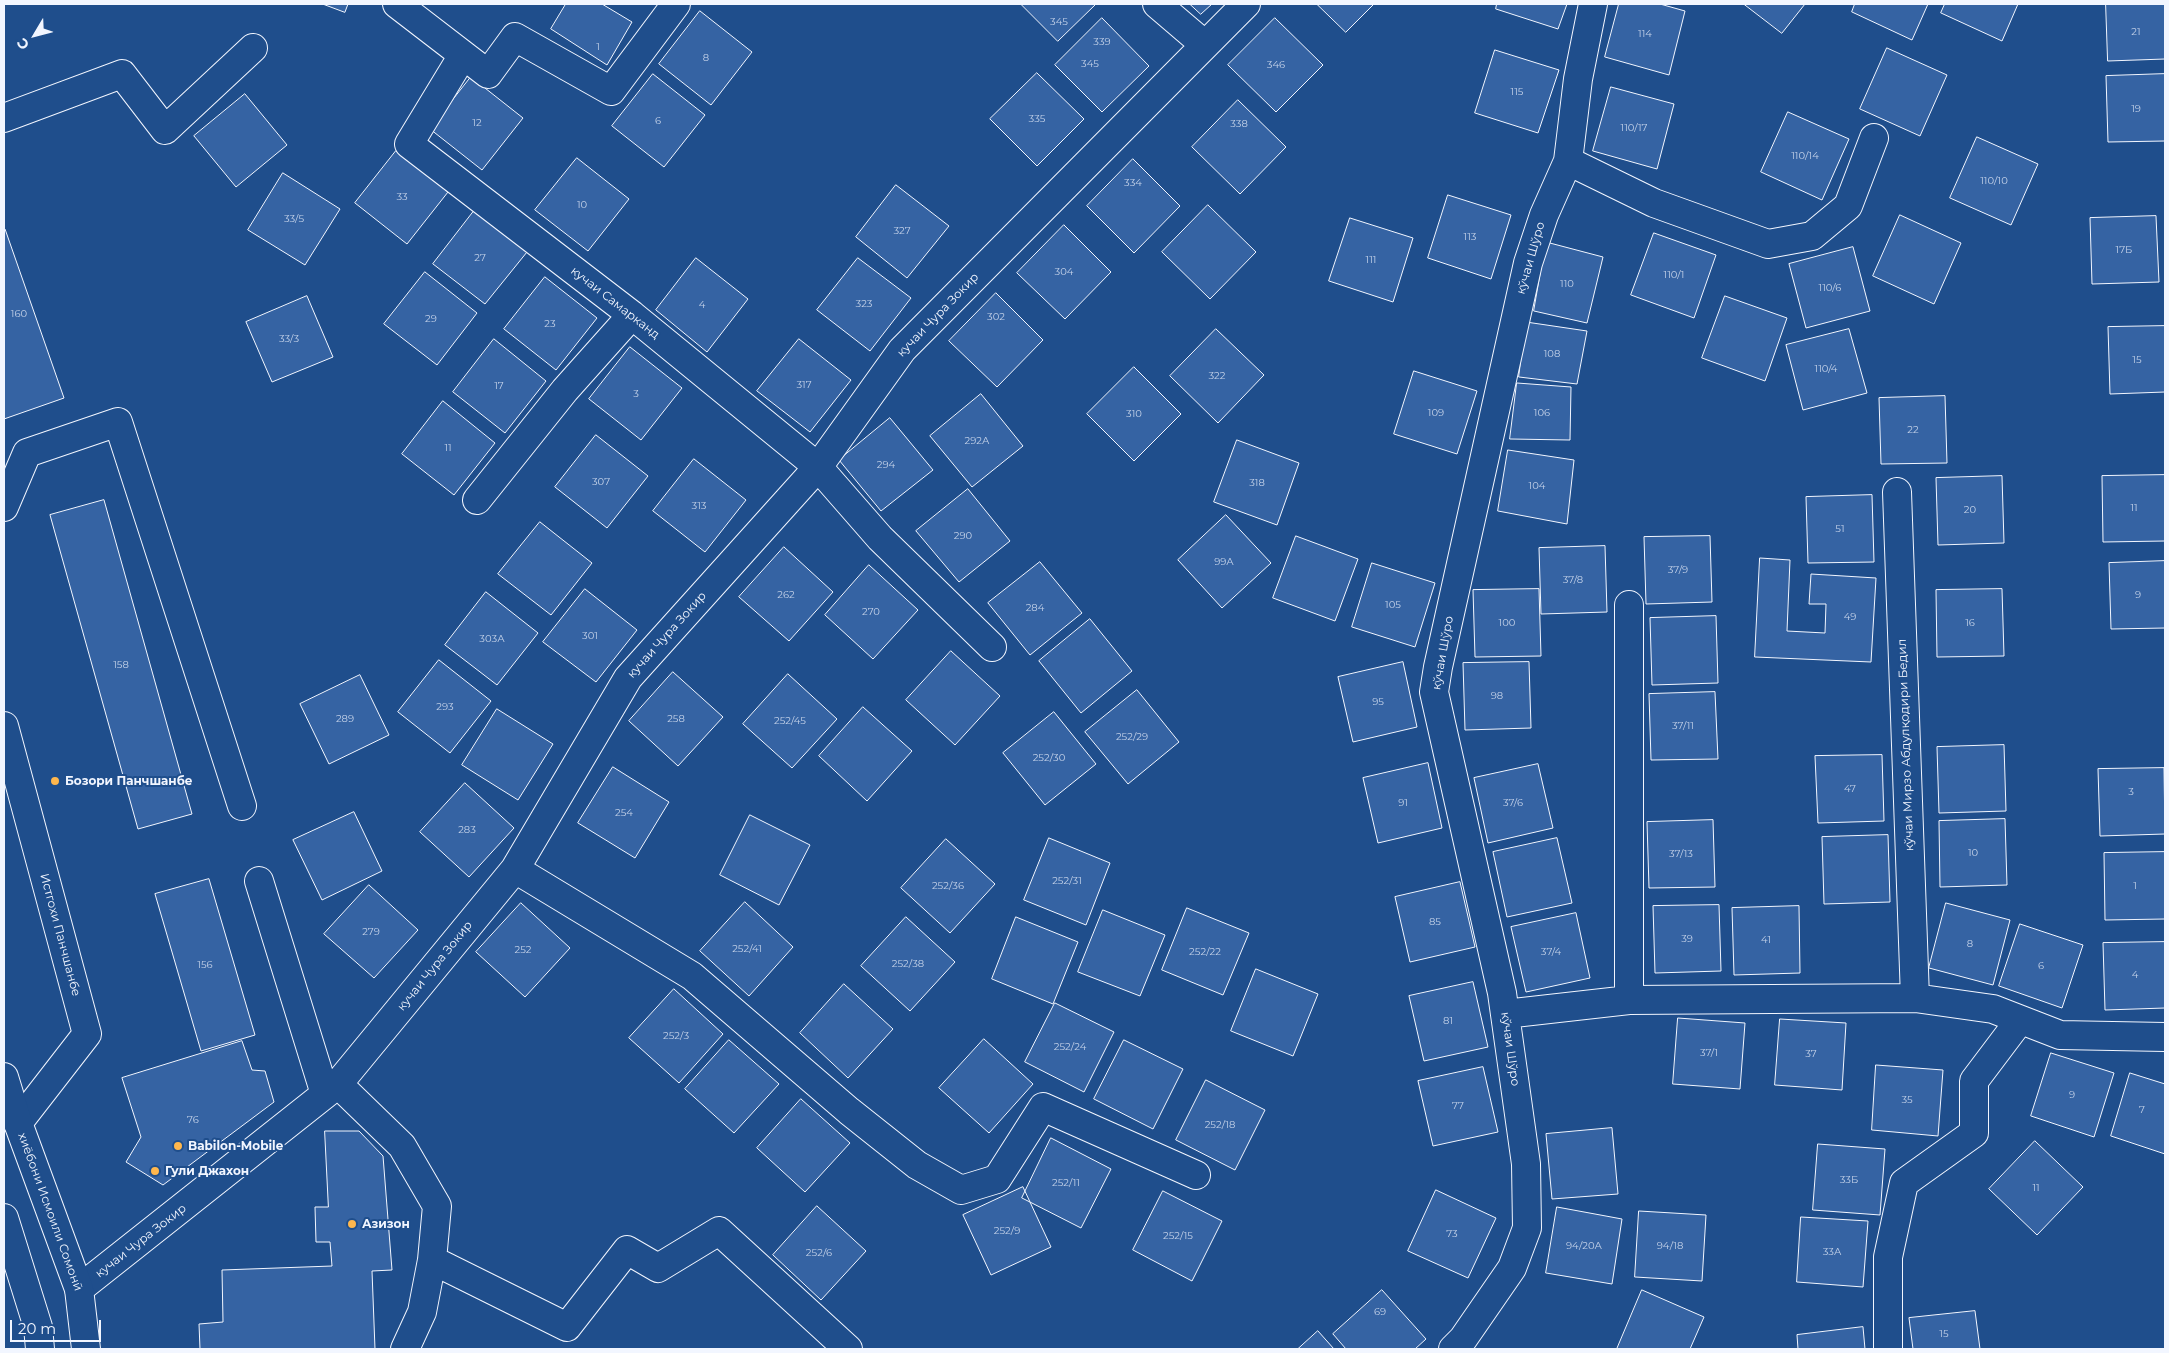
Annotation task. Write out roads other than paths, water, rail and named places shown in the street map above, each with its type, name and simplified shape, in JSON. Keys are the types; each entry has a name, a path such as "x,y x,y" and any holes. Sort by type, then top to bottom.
{"street":[{"path":"398,4 488,74 515,37 611,91 676,4"},
{"path":"1157,4 1205,45"},
{"name":"кучаи Чура Зокир","path":"79,1289 332,1089 514,869 628,678 818,467 902,350 1246,4"},
{"name":"кўчаи Шўро","path":"1453,1349 1463,1339 1512,1268 1527,1228 1526,1164 1502,993 1434,692 1528,263 1544,214 1568,160 1578,79 1593,4"},
{"path":"4,118 122,74 165,130 253,48"},
{"name":"кучаи Самарканд","path":"463,54 409,144 632,315 818,467 880,538 992,647"},
{"path":"1568,160 1654,203 1768,244 1812,236 1848,206 1874,138"},
{"path":"477,500 565,390 632,315"},
{"path":"4,507 27,453 118,422 242,806"},
{"name":"кўчаи Мирзо Абдулқодири Бедил","path":"1896,492 1915,998"},
{"path":"1628,1000 1629,604"},
{"name":"Истгохи Панчшанбе","path":"4,726 87,1034 18,1123"},
{"path":"514,869 692,976 849,1111 917,1165 961,1190 997,1179 1043,1108 1196,1175"},
{"path":"259,881 332,1089 402,1146 437,1206 432,1260 422,1312 406,1349"},
{"path":"1505,1014 1628,1000 1915,998 1993,1009 2060,1035 2165,1036"},
{"path":"1888,1349 1888,1257 1904,1183 1974,1132 1974,1081 2020,1020"},
{"name":"хиёбони Исмоили Сомонӣ","path":"4,1077 18,1123 79,1289 86,1349"},
{"path":"4,1218 38,1327 40,1349"},
{"path":"432,1260 567,1328 627,1250 658,1268 719,1231 848,1349"}],"place":[{"name":"Бозори Панчшанбе","path":"55,781"},
{"name":"Babilon-Mobile","path":"178,1146"},
{"name":"Гули Джахон","path":"155,1171"},
{"name":"Азизон","path":"352,1224"}]}
